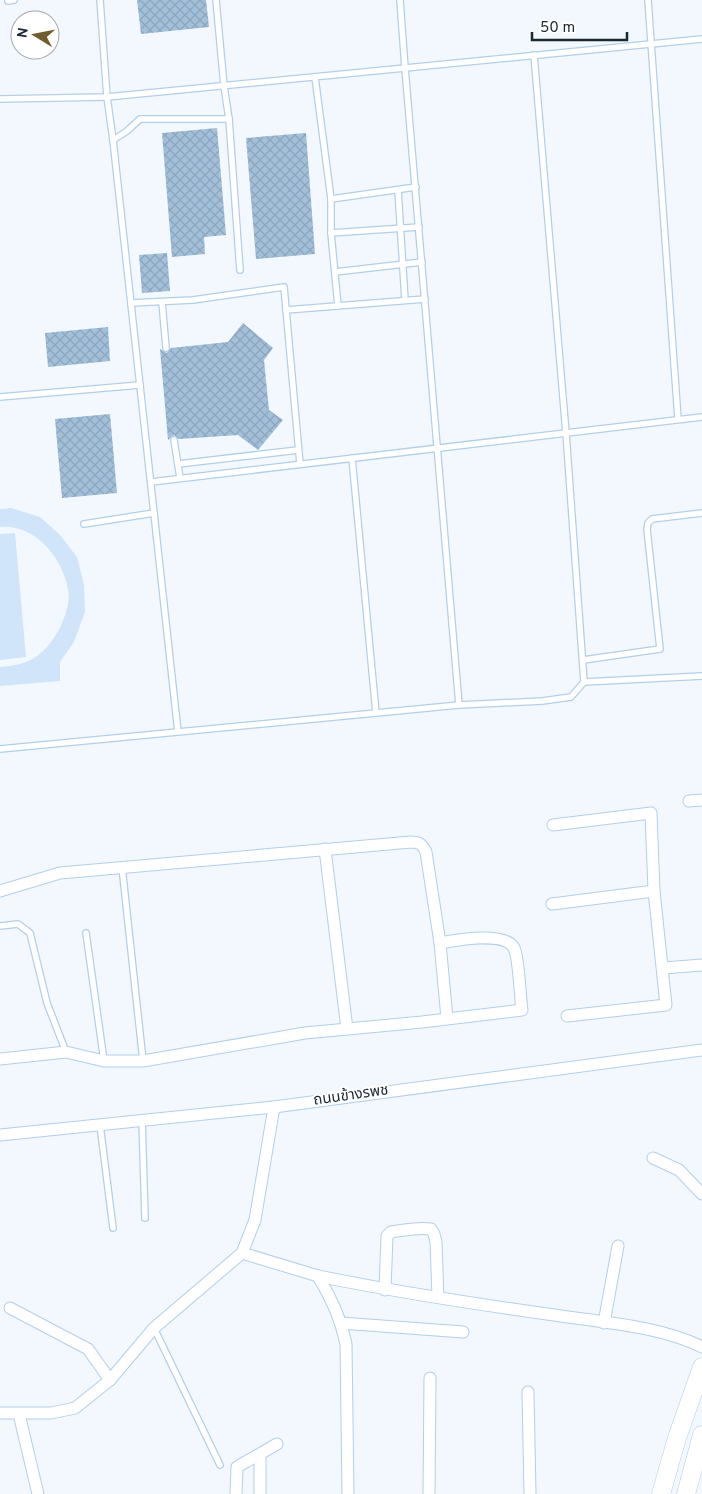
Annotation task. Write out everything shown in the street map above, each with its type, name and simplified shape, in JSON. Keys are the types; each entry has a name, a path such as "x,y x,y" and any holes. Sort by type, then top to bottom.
{"main road":[{"path":"662,1494 677,1438 702,1366"},
{"path":"686,1494 702,1435"}],"street":[{"path":"689,801 702,800"},
{"path":"553,825 650,813 654,891 664,968 666,1006 567,1016"},
{"path":"0,891 60,873 419,842 424,846 426,852 440,943 447,1018"},
{"path":"325,850 347,1029"},
{"path":"552,904 654,891"},
{"path":"0,1059 66,1052 104,1061 143,1062 305,1033 522,1010 515,949 511,944 497,939 483,938 440,943"},
{"path":"664,968 702,965"},
{"name":"ถนนข้างรพช","path":"0,1135 274,1107 702,1050"},
{"path":"0,1412 19,1414 51,1413 75,1408 110,1380 154,1328 242,1253 254,1220 274,1107"},
{"path":"653,1158 679,1170 702,1194"},
{"path":"385,1290 387,1236 391,1232 397,1231 422,1228 431,1229 436,1242 438,1298"},
{"path":"604,1323 618,1246"},
{"path":"242,1253 318,1276 385,1290 604,1323 680,1337 702,1347"},
{"path":"318,1276 334,1303 346,1344 348,1494"},
{"path":"10,1308 88,1349 110,1380"},
{"path":"341,1323 464,1332"},
{"path":"429,1494 430,1378"},
{"path":"528,1392 530,1494"},
{"path":"19,1414 38,1494"},
{"path":"236,1494 237,1467 277,1444"},
{"path":"260,1455 260,1494"}],"lane":[{"path":"8,1 14,0"},
{"path":"100,0 107,97 178,732"},
{"path":"216,0 240,270"},
{"path":"400,0 459,705"},
{"path":"648,0 678,419"},
{"path":"0,99 107,97 702,39"},
{"path":"0,749 459,705 542,701 571,697 584,682 566,433 534,55"},
{"path":"315,77 330,199 331,233 338,306"},
{"path":"113,140 127,132 140,119 228,119"},
{"path":"330,199 416,187"},
{"path":"398,190 405,300"},
{"path":"331,233 419,227"},
{"path":"335,272 422,262"},
{"path":"131,303 193,300 284,287 300,464"},
{"path":"286,310 425,299"},
{"path":"162,302 166,348"},
{"path":"0,397 140,385"},
{"path":"151,482 702,417"},
{"path":"174,440 180,478"},
{"path":"178,464 298,450"},
{"path":"352,458 376,713"},
{"path":"583,660 660,649 648,523 652,519 702,512"},
{"path":"84,524 154,513"},
{"path":"584,682 702,676"},
{"path":"122,868 131,933 143,1062"},
{"path":"0,926 18,924 30,933 47,1003 66,1052"},
{"path":"86,933 104,1061"},
{"path":"142,1120 145,1218"},
{"path":"100,1125 113,1228"},
{"path":"154,1328 220,1465"}],"shaded area":[{"path":"11,508 40,517 60,535 77,557 84,585 85,612 74,642 60,662 60,681 0,686 0,667 24,663 44,651 61,626 69,597 65,577 60,565 45,545 25,531 13,527 0,527 0,509"},
{"path":"15,533 26,657 0,660 0,534"}],"building":[{"path":"137,0 206,0 209,27 141,34"},
{"path":"217,128 226,235 204,237 205,254 172,257 162,133"},
{"path":"306,133 315,254 256,259 246,138"},
{"path":"167,253 170,291 142,293 139,255"},
{"path":"243,323 273,348 264,360 269,410 283,420 258,450 238,435 179,439 174,435 168,440 160,349 167,353 171,348 228,342"},
{"path":"108,327 110,361 48,367 45,333"},
{"path":"110,414 117,493 62,498 55,419"}]}
